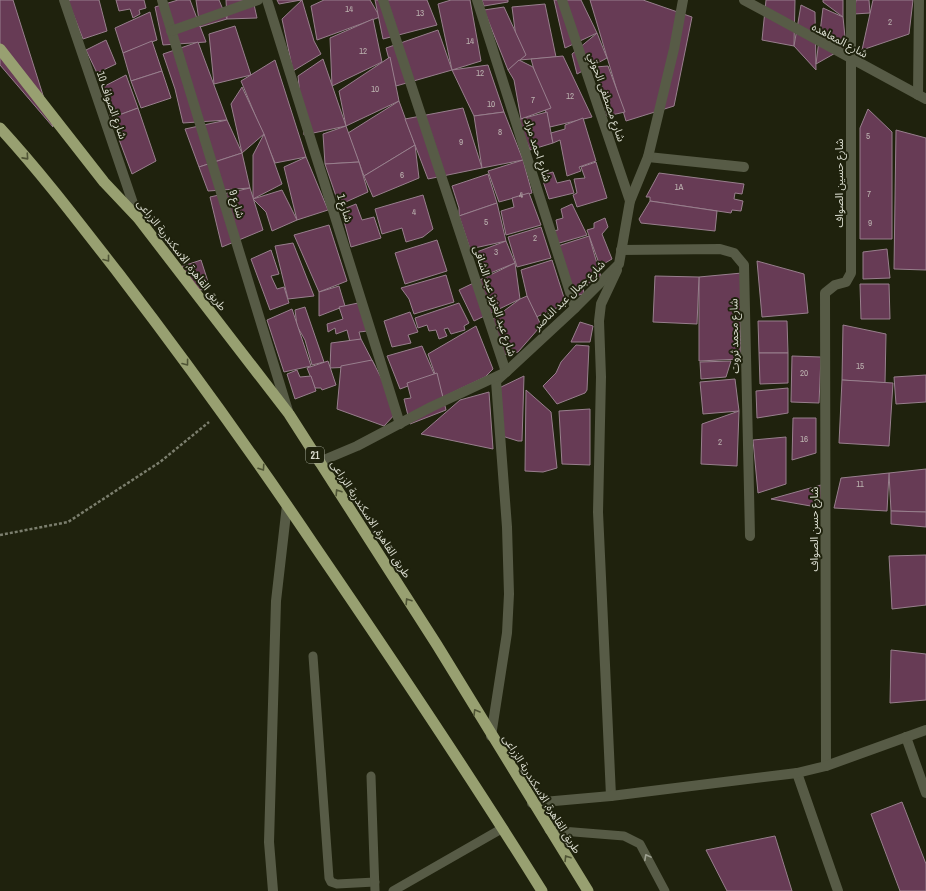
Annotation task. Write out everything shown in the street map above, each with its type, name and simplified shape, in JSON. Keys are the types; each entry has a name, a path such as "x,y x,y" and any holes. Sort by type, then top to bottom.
{"highway":[{"name":"طريق القاهرة, الاسكندرية الزراعى","path":"0,49 104,182 138,218 289,414 437,645 532,803 588,891"},
{"path":"0,128 40,172 222,411 287,505 503,828 542,891"}],"street":[{"name":"شارع الصواف 10","path":"64,0 138,218"},
{"name":"شارع 9","path":"162,0 289,414"},
{"path":"171,31 258,0"},
{"name":"شارع 1","path":"267,0 400,424"},
{"name":"شارع عبد العزيز عبد الشافى","path":"383,0 506,372 496,381 507,527 509,602 507,633 491,736"},
{"name":"شارع احمد مراد","path":"477,0 575,308"},
{"name":"شارع مصطفى الحوتي","path":"562,0 630,202"},
{"name":"شارع جمال عبد الناصر","path":"319,462 357,446 506,372 575,308 619,264 630,202 648,157 674,49 683,0"},
{"name":"شارع المعاهده","path":"744,0 922,97"},
{"name":"شارع حسين الصواف","path":"826,293 835,285 846,282 851,273 851,0"},
{"path":"919,0 922,97"},
{"path":"648,157 744,168"},
{"name":"شارع محمد ثروت","path":"622,250 720,249 734,253 744,265 750,536"},
{"path":"611,796 598,512 600,384 599,321 602,304 619,264"},
{"name":"شارع حسن الصواف","path":"826,293 826,766"},
{"path":"273,891 269,842 276,601 287,505"},
{"path":"532,803 611,796 797,772 826,766 926,730"},
{"path":"906,737 926,793"},
{"path":"797,772 838,891"}],"lane":[{"path":"313,656 329,878 331,882 337,884 375,886 371,776"},
{"path":"393,891 503,828"},
{"path":"549,830 624,836 635,840 640,844 665,891"}],"path":[{"path":"0,535 68,522 160,462 222,411"}],"building":[{"path":"0,0 13,0 53,127 0,65"},
{"path":"99,0 107,31 83,39 68,1"},
{"path":"116,0 144,0 146,8 139,10 140,14 133,18 130,9 119,11"},
{"path":"178,0 190,0 206,42 163,45 155,7"},
{"path":"196,0 219,0 227,19 200,27"},
{"path":"226,0 253,0 257,18 227,19"},
{"path":"277,0 301,0 279,4"},
{"path":"302,0 314,41 321,54 293,71 282,19"},
{"path":"324,0 370,0 380,17 317,40 311,6"},
{"path":"375,0 427,0 437,25 383,39"},
{"path":"451,0 470,0 481,61 452,70 438,4"},
{"path":"482,0 508,0 508,2 484,6"},
{"path":"554,0 581,0 597,33 565,48"},
{"path":"590,0 643,0 692,17 674,106 626,121"},
{"path":"766,0 795,0 794,46 762,40"},
{"path":"823,0 843,0 843,17 823,2"},
{"path":"856,0 869,0 870,13 854,14"},
{"path":"873,0 913,0 909,34 862,50"},
{"path":"545,4 556,57 519,60 512,7"},
{"path":"801,5 815,12 816,70 794,46"},
{"path":"504,7 526,55 508,70 484,10"},
{"path":"823,8 843,17 846,47 816,64"},
{"path":"150,12 157,40 123,53 115,28"},
{"path":"373,19 382,62 332,86 330,38"},
{"path":"235,26 251,75 214,84 209,34"},
{"path":"438,30 452,70 396,86 386,48"},
{"path":"597,33 607,58 577,74 572,54"},
{"path":"106,40 116,64 97,73 86,50"},
{"path":"152,41 162,71 131,81 123,53"},
{"path":"198,42 227,120 183,123 175,89 163,54"},
{"path":"563,56 592,117 550,127 531,59"},
{"path":"390,57 399,101 346,126 339,91"},
{"path":"323,59 346,126 304,135 298,76"},
{"path":"275,60 306,157 275,163 241,81"},
{"path":"519,60 533,67 551,108 521,119 514,80 508,70"},
{"path":"488,65 504,112 474,116 452,70"},
{"path":"608,66 625,112 607,116 595,67"},
{"path":"162,71 171,98 141,108 131,81"},
{"path":"126,75 138,108 111,118 101,88"},
{"path":"242,87 264,134 242,153 231,104"},
{"path":"399,101 415,145 364,176 348,133"},
{"path":"138,108 156,161 132,174 111,118"},
{"path":"463,108 482,168 428,179 405,119"},
{"path":"868,109 892,132 892,239 860,239 860,128"},
{"path":"504,112 523,160 482,168 474,116"},
{"path":"547,112 553,143 530,150 517,120"},
{"path":"583,118 596,161 579,167 581,171 567,176 560,140 553,143 551,133 565,129 565,125"},
{"path":"227,120 242,153 199,167 185,129"},
{"path":"346,126 359,162 325,164 323,134"},
{"path":"896,130 926,138 926,270 894,269"},
{"path":"264,134 282,184 253,199 253,155"},
{"path":"415,145 419,178 373,197 364,176"},
{"path":"242,153 250,188 208,191 199,167"},
{"path":"306,157 328,210 297,220 284,167"},
{"path":"523,160 532,193 499,202 488,171"},
{"path":"359,162 368,192 339,205 325,164"},
{"path":"596,162 607,198 577,207 573,195 577,193 574,179 585,178 581,167"},
{"path":"553,172 557,183 570,180 574,193 549,199 541,175"},
{"path":"659,173 744,184 742,194 735,193 734,199 743,201 741,211 732,210 731,213 650,201 650,197 646,197"},
{"path":"488,174 497,203 459,216 459,208 452,186"},
{"path":"250,188 263,230 222,247 210,197"},
{"path":"282,190 297,220 272,231 266,212 253,199"},
{"path":"529,193 541,225 506,235 501,211 514,207 512,198"},
{"path":"423,195 433,229 423,237 406,242 402,228 382,234 375,209"},
{"path":"650,201 717,211 715,231 641,223 639,219"},
{"path":"497,203 506,241 470,249 459,216"},
{"path":"356,204 362,220 374,217 381,238 351,247 341,210"},
{"path":"572,204 587,235 556,244 553,231 558,230 556,220 563,218 561,209"},
{"path":"605,218 608,227 602,234 612,259 600,266 587,230 594,228 594,223"},
{"path":"329,225 347,281 319,292 294,235"},
{"path":"541,227 551,258 517,267 508,237"},
{"path":"589,236 601,277 583,286 584,294 574,296 558,246"},
{"path":"437,240 447,271 405,284 395,253"},
{"path":"506,241 515,263 483,276 474,253"},
{"path":"293,243 314,296 288,299 275,246"},
{"path":"887,249 890,278 863,279 863,252"},
{"path":"271,250 279,274 271,276 277,289 284,287 289,303 270,310 251,259"},
{"path":"201,260 210,288 203,290 196,289 180,267"},
{"path":"552,260 566,304 534,318 521,270"},
{"path":"757,261 804,274 808,313 762,317"},
{"path":"515,263 520,299 474,321 459,290"},
{"path":"742,273 740,359 699,361 699,277"},
{"path":"446,275 454,302 414,314 409,299 401,288"},
{"path":"655,276 699,277 697,324 653,322"},
{"path":"860,284 889,284 890,319 861,319"},
{"path":"339,286 345,306 319,316 319,292"},
{"path":"527,296 540,323 539,328 518,352 508,355 497,352 489,322 520,299"},
{"path":"358,303 368,331 359,332 361,339 350,342 347,330 336,334 335,328 328,332 327,324 343,319 339,307"},
{"path":"459,303 469,323 464,326 465,330 451,334 448,328 444,329 447,336 439,339 436,330 429,331 427,325 418,328 415,318"},
{"path":"305,307 324,362 312,365 305,340 297,326 295,310"},
{"path":"292,309 311,366 284,372 267,320"},
{"path":"410,312 418,332 408,335 411,343 392,347 384,321"},
{"path":"758,321 787,321 788,353 759,353"},
{"path":"580,322 593,326 590,342 571,342"},
{"path":"843,325 886,334 885,383 842,380"},
{"path":"476,326 493,369 485,377 443,397 428,354"},
{"path":"361,339 375,366 330,368 331,343"},
{"path":"576,345 589,346 587,390 585,393 557,404 543,386 556,373 561,362"},
{"path":"422,346 435,376 400,389 387,356"},
{"path":"759,353 788,353 788,383 760,384"},
{"path":"792,356 821,357 819,403 791,402"},
{"path":"372,360 398,411 384,426 337,409 341,366"},
{"path":"328,361 336,385 322,390 321,388 315,388 307,368"},
{"path":"731,361 726,377 701,379 700,362"},
{"path":"297,370 300,377 311,376 316,391 295,399 287,374"},
{"path":"437,373 446,410 410,424 404,399 411,398 407,383"},
{"path":"926,375 926,402 896,404 894,377"},
{"path":"524,376 522,441 518,441 502,436 499,388"},
{"path":"735,379 739,411 703,414 700,382"},
{"path":"842,380 893,383 889,446 839,443"},
{"path":"788,388 788,413 757,418 756,391"},
{"path":"526,390 551,412 557,468 543,472 525,471"},
{"path":"489,392 493,449 421,434 460,400"},
{"path":"590,409 590,465 562,464 559,411"},
{"path":"739,411 737,466 701,464 702,424"},
{"path":"793,418 816,418 816,453 792,460"},
{"path":"786,437 786,484 758,493 753,440"},
{"path":"926,469 926,512 891,511 889,473"},
{"path":"889,473 887,511 834,508 841,478"},
{"path":"821,485 822,508 771,499"},
{"path":"891,511 926,512 926,527 891,524"},
{"path":"926,555 926,605 892,609 889,556"},
{"path":"891,650 926,654 926,700 890,703"},
{"path":"902,802 926,864 926,891 900,891 871,814"},
{"path":"775,836 792,891 727,891 706,850"}]}
